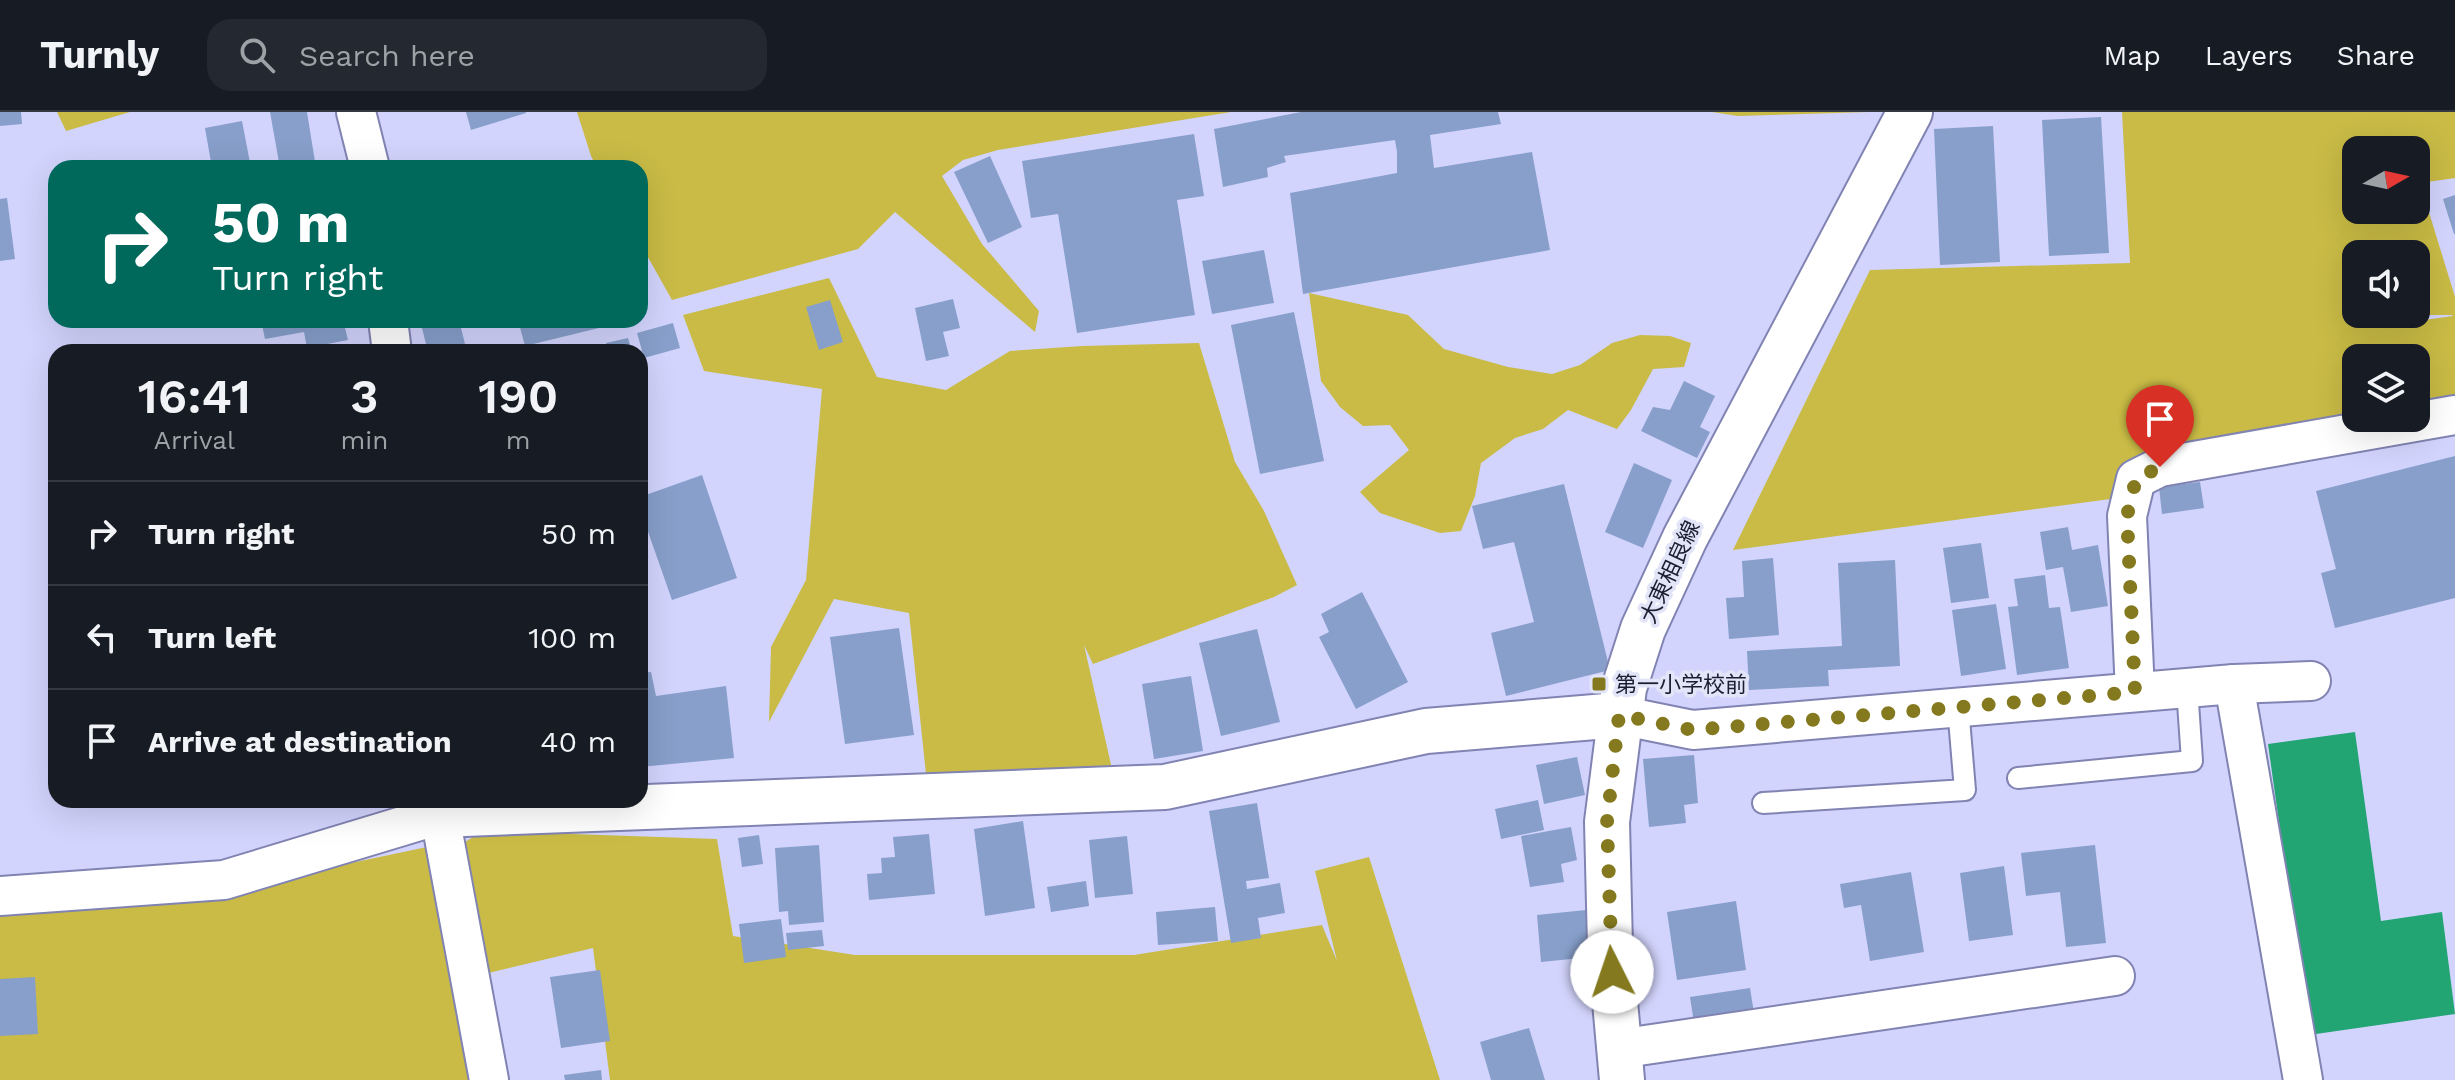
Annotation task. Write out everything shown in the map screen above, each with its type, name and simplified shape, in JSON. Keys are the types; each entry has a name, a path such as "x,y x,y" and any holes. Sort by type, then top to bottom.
{"street":[{"path":"356,112 368,160"},
{"name":"大東相良線","path":"1620,1065 1610,946 1607,822 1624,688 1643,629 1685,538 1910,112"},
{"path":"2135,692 2127,516 2136,479 2160,467 2455,415"},
{"path":"648,802 1165,787 1426,731 1619,715 1693,730 2234,684 2311,681"},
{"path":"2234,684 2303,1080"},
{"path":"0,896 224,880 438,808 489,1080"},
{"path":"1620,1065 2115,976"}],"lane":[{"path":"2018,778 2192,761 2187,688"},
{"path":"1763,803 1965,790 1958,707"}],"shaded area":[{"path":"57,112 130,112 66,131"},
{"path":"577,112 1231,112 998,150 963,160 942,176 982,244 1039,311 1035,332 895,212 858,249 672,300 648,257 648,160 593,160"},
{"path":"1712,112 1869,112 1738,116"},
{"path":"2122,112 2455,112 2455,178 2430,182 2430,136 2342,136 2342,224 2430,224 2430,216 2455,297 2455,413 2430,417 2430,344 2342,344 2342,430 2135,462 2118,498 1733,550 1870,270 2130,263"},
{"path":"829,278 877,377 946,390 1010,351 1199,343 1235,462 1264,511 1297,585 1274,597 1093,664 1084,645 1112,769 926,774 909,613 834,599 769,722 771,647 806,580 822,389 704,371 683,315"},
{"path":"1309,293 1408,315 1444,349 1508,367 1552,374 1580,365 1612,343 1640,335 1670,336 1691,343 1684,367 1653,369 1617,429 1568,410 1543,429 1515,438 1481,463 1475,496 1461,531 1440,533 1380,513 1360,492 1409,450 1390,425 1363,426 1340,407 1321,381"},
{"path":"2355,732 2381,921 2442,912 2455,1014 2309,1035 2268,744"},
{"path":"483,831 717,839 733,936 855,955 1134,955 1322,925 1337,961 1315,871 1369,857 1440,1080 610,1080 593,948 476,976 460,845"},
{"path":"441,844 488,1080 0,1080 0,908 148,906"}],"building":[{"path":"0,112 21,112 22,124 0,126"},
{"path":"270,112 307,112 315,160 279,160"},
{"path":"466,112 526,112 526,113 471,130"},
{"path":"1301,112 1498,112 1501,124 1430,135 1434,168 1532,152 1550,250 1303,294 1290,193 1397,173 1397,152 1395,140 1284,156 1286,162 1267,168 1268,177 1223,187 1214,129"},
{"path":"2101,117 2109,253 2049,256 2042,120"},
{"path":"242,121 249,160 211,160 205,128"},
{"path":"1993,126 2000,262 1940,265 1934,129"},
{"path":"1194,134 1204,196 1177,200 1195,315 1077,333 1058,214 1031,218 1022,161"},
{"path":"990,156 1022,227 988,243 954,172"},
{"path":"2455,195 2455,234 2454,234 2443,199"},
{"path":"7,198 15,259 0,261 0,199"},
{"path":"1264,250 1274,303 1212,314 1202,261"},
{"path":"953,299 960,328 943,332 949,356 926,361 915,308"},
{"path":"830,300 843,342 819,350 806,307"},
{"path":"1294,312 1324,461 1260,474 1231,325"},
{"path":"673,323 680,348 648,357 648,344 640,344 637,333"},
{"path":"263,328 345,328 348,340 306,344 304,332 265,339"},
{"path":"422,328 461,328 465,344 426,344"},
{"path":"520,328 599,328 533,344 524,344"},
{"path":"628,338 630,344 606,344"},
{"path":"1684,381 1715,396 1700,427 1710,432 1697,458 1641,431 1653,407 1670,410"},
{"path":"2455,456 2455,598 2335,628 2321,573 2336,569 2316,491"},
{"path":"1634,463 1672,480 1643,548 1605,532"},
{"path":"702,475 737,578 672,600 648,532 648,494"},
{"path":"2200,482 2204,508 2162,514 2159,487"},
{"path":"1564,484 1610,670 1506,696 1491,633 1534,622 1514,542 1483,549 1472,506"},
{"path":"2068,527 2072,550 2098,545 2108,606 2071,612 2063,567 2046,570 2040,532"},
{"path":"1981,543 1989,598 1951,603 1943,548"},
{"path":"1773,558 1779,635 1729,639 1726,598 1744,597 1742,561"},
{"path":"1895,560 1900,666 1828,670 1829,686 1749,690 1747,651 1842,646 1838,563"},
{"path":"2045,575 2049,608 2060,607 2069,668 2017,675 2008,607 2018,606 2014,579"},
{"path":"1362,592 1408,682 1356,709 1319,637 1329,632 1321,614"},
{"path":"1996,604 2006,669 1961,676 1952,610"},
{"path":"899,628 914,735 845,744 830,637"},
{"path":"1257,629 1280,722 1221,736 1199,643"},
{"path":"648,672 651,672 656,696 726,686 734,758 648,766"},
{"path":"1191,676 1203,751 1154,759 1142,684"},
{"path":"1694,755 1698,803 1684,805 1686,823 1649,827 1643,759"},
{"path":"1577,757 1585,795 1544,804 1536,765"},
{"path":"1538,800 1544,830 1501,839 1495,809"},
{"path":"1257,803 1269,878 1246,881 1247,889 1280,883 1285,913 1258,918 1261,938 1231,943 1209,811"},
{"path":"1023,821 1035,908 985,916 974,829"},
{"path":"1571,827 1577,860 1561,864 1564,882 1530,887 1521,836"},
{"path":"929,834 935,894 869,900 867,874 882,873 881,858 895,857 893,837"},
{"path":"759,835 763,864 742,867 738,838"},
{"path":"1127,836 1133,894 1095,898 1089,840"},
{"path":"819,845 824,922 789,925 788,911 779,912 775,848"},
{"path":"2095,845 2106,943 2066,947 2060,892 2026,896 2021,853"},
{"path":"2004,866 2013,935 1969,941 1960,873"},
{"path":"1911,872 1924,952 1870,961 1861,905 1844,908 1840,884"},
{"path":"1086,881 1089,906 1051,912 1047,887"},
{"path":"1736,901 1746,970 1677,980 1667,912"},
{"path":"1215,907 1218,941 1158,945 1156,912"},
{"path":"1586,910 1591,957 1541,962 1537,915"},
{"path":"781,919 786,957 744,963 739,924"},
{"path":"822,930 824,946 788,950 786,933"},
{"path":"600,970 610,1041 561,1048 550,977"},
{"path":"35,977 38,1034 0,1036 0,979"},
{"path":"1750,988 1754,1013 1694,1023 1690,997"},
{"path":"1529,1028 1545,1080 1491,1080 1480,1042"},
{"path":"601,1070 602,1080 565,1080 564,1075"}],"place":[{"name":"第一小学校前","path":"1599,684"}],"route":[{"path":"1612,972 1607,822 1619,715 1693,730 2135,692 2127,516 2136,479 2160,467"}]}
